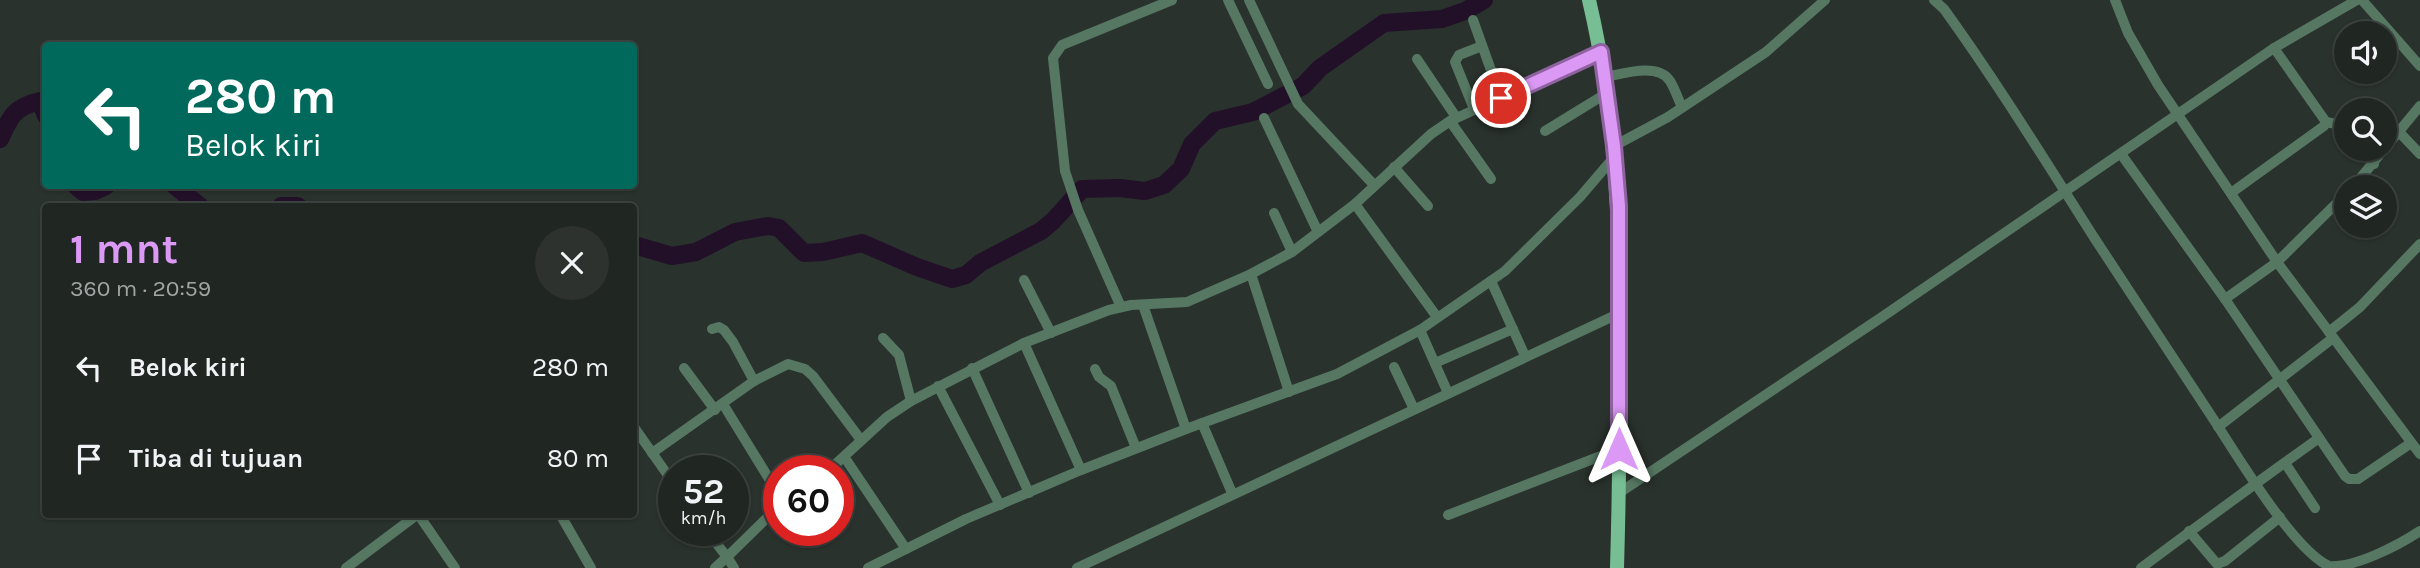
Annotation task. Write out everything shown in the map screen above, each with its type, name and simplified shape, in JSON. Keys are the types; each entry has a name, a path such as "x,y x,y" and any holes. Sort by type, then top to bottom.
{"main road":[{"path":"1589,0 1605,76 1619,206 1619,493 1616,568"}],"street":[{"path":"1121,307 1078,210 1065,171 1053,58 1062,45 1172,0"},
{"path":"1228,0 1268,84"},
{"path":"1248,0 1273,48 1292,94 1374,185"},
{"path":"867,568 1081,470 1337,374 1420,330 1505,271 1570,206 1615,150 1766,52 1826,0"},
{"path":"1934,0 1950,18 2017,113 2065,192 2257,485 2280,517 2317,559 2336,568 2369,562 2420,531"},
{"path":"2115,0 2128,33 2158,85 2277,262 2420,454"},
{"path":"1619,493 2274,48 2359,0 2420,66"},
{"path":"1473,20 1501,98"},
{"path":"1474,109 1455,62 1459,55 1482,46"},
{"path":"2274,48 2326,122 2334,124"},
{"path":"847,455 887,417 911,401 1024,343 1121,307 1186,302 1251,274 1292,252 1355,204 1431,134 1452,119 1601,52"},
{"path":"1417,59 1452,119 1492,179"},
{"path":"1605,76 1640,71 1661,74 1670,81 1682,107"},
{"path":"1545,131 1607,93"},
{"path":"2364,175 2420,106"},
{"path":"1264,118 1318,232"},
{"path":"2231,193 2326,122"},
{"path":"2400,133 2420,154"},
{"path":"2121,153 2225,299 2345,476 2358,479 2411,443"},
{"path":"2371,161 2374,164"},
{"path":"1394,167 1428,206"},
{"path":"1355,204 1437,317"},
{"path":"2225,299 2277,262 2334,206"},
{"path":"1274,213 1292,252"},
{"path":"2218,427 2280,380 2331,335 2420,244"},
{"path":"1251,274 1289,392"},
{"path":"1024,280 1051,333"},
{"path":"1491,281 1525,356"},
{"path":"1143,305 1186,429"},
{"path":"1077,568 1620,313"},
{"path":"712,329 719,327 729,335 754,381"},
{"path":"1435,363 1513,329"},
{"path":"1420,330 1448,393"},
{"path":"883,338 899,355 911,401"},
{"path":"1024,343 1081,470"},
{"path":"652,453 754,381 788,364 805,369 813,376 861,440"},
{"path":"1394,367 1414,409"},
{"path":"684,368 719,407 763,472"},
{"path":"972,368 1029,493"},
{"path":"1095,369 1099,377 1111,386 1136,448"},
{"path":"938,386 1000,505"},
{"path":"1202,423 1232,493"},
{"path":"637,431 658,461"},
{"path":"2141,568 2222,505 2257,485 2319,438"},
{"path":"1448,514 1619,449"},
{"path":"2285,463 2315,508"},
{"path":"854,471 906,549"},
{"path":"2189,531 2217,564 2225,561 2280,517"},
{"path":"346,568 413,518"},
{"path":"421,518 455,568"},
{"path":"562,518 591,568"},
{"path":"715,568 763,522"},
{"path":"718,546 734,568"}],"waterway":[{"path":"637,246 672,256 696,252 735,232 768,226 779,228 804,253 823,252 862,243 952,279 966,275 980,263 1041,231 1082,189 1120,188 1145,191 1164,185 1181,169 1192,144 1215,121 1253,112 1303,86 1320,68 1384,23 1442,19 1465,11 1484,0"},
{"path":"0,139 10,119 24,106 40,101 42,106"},
{"path":"80,189 83,192 99,189"},
{"path":"179,189 196,203"}],"route":[{"path":"1501,98 1601,52 1619,206 1619,449"}]}
